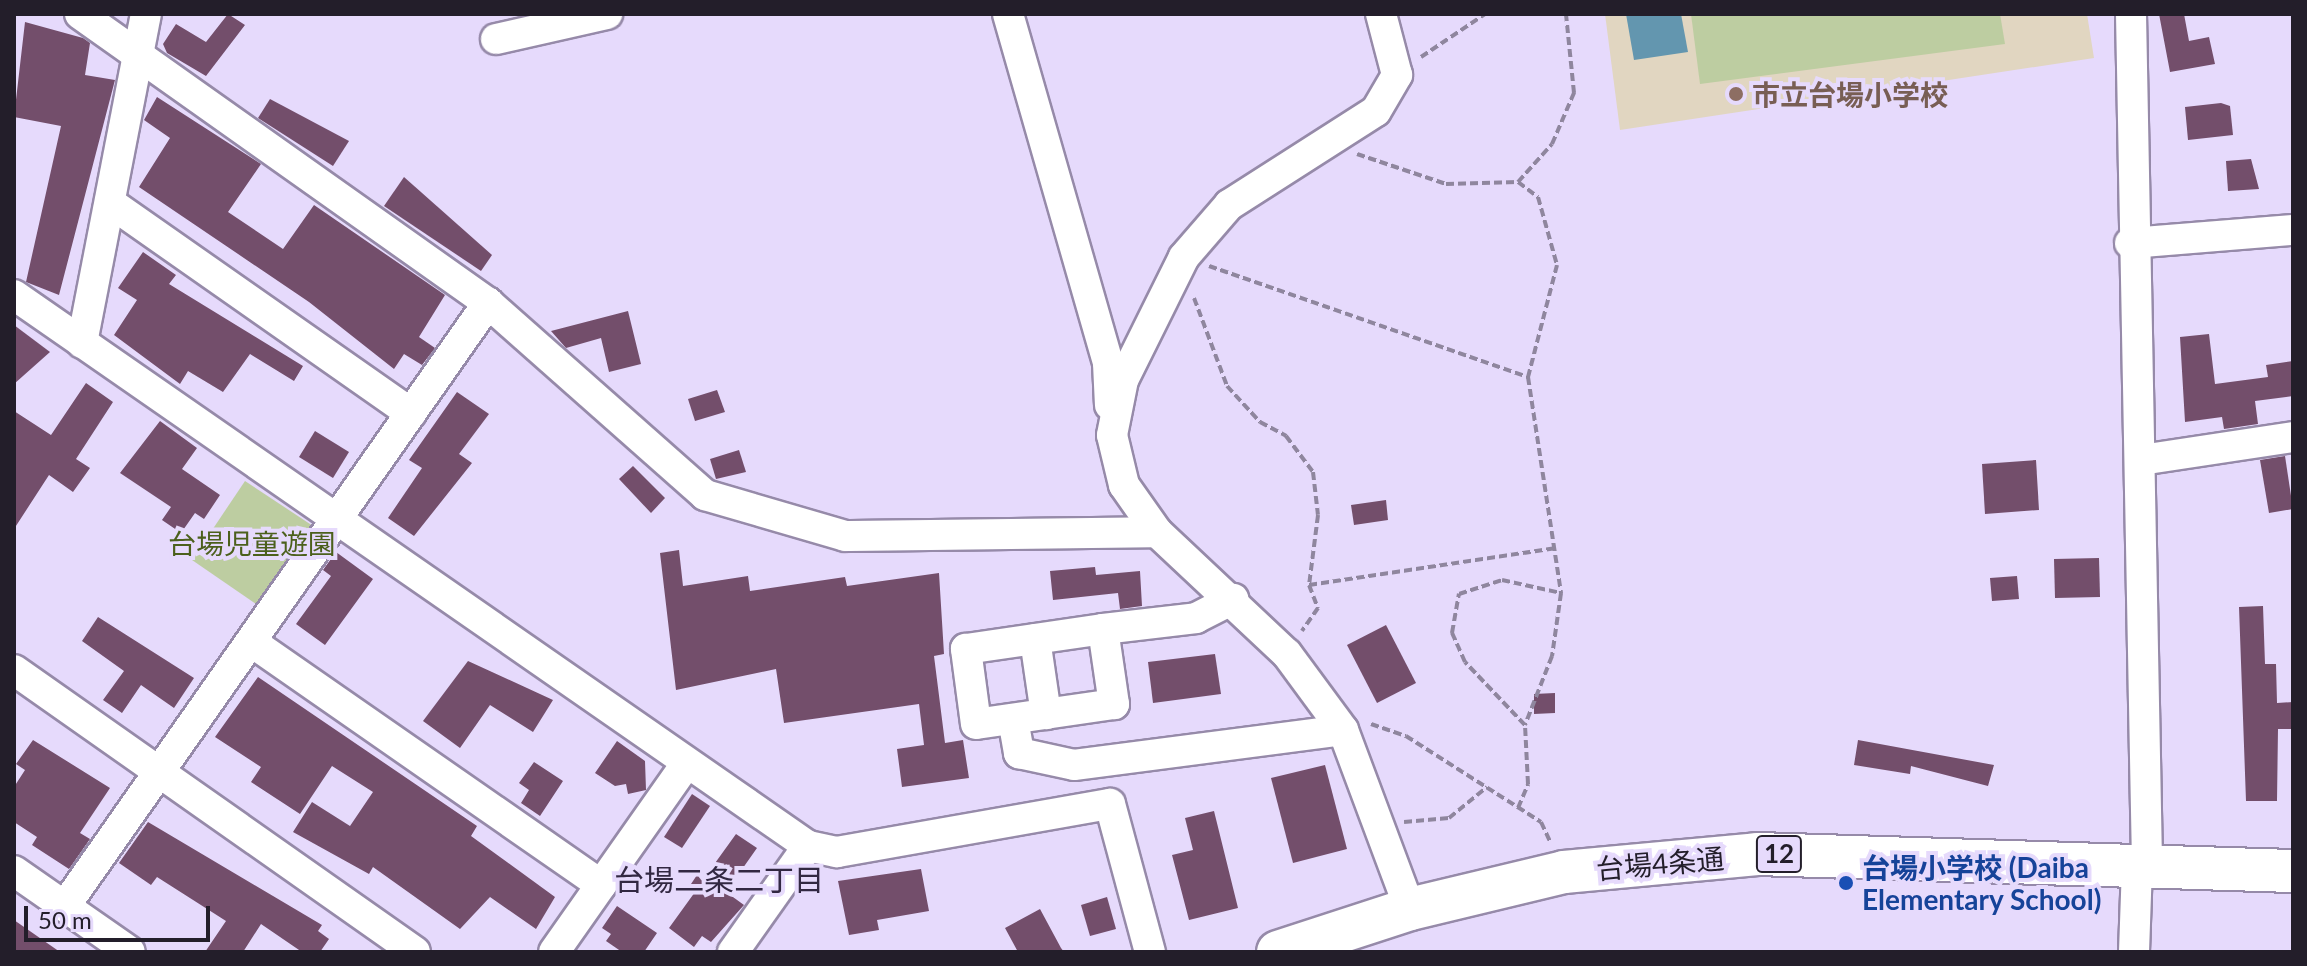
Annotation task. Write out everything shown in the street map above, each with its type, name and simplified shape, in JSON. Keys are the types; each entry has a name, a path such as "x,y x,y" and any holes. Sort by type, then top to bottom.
{"highway":[{"name":"台場4条通","path":"1278,952 1410,909 1564,872 1757,854 2293,871"}],"street":[{"path":"80,14 488,303 674,475 763,515 845,536 1157,532"},
{"path":"82,343 112,204 146,14"},
{"path":"496,39 607,14"},
{"path":"1008,14 1108,363 1112,435 1124,485 1157,532 1233,599 1287,654 1343,730 1410,909"},
{"path":"1112,435 1123,380 1184,257 1229,205 1376,111 1397,75 1381,14"},
{"path":"2131,14 2130,243 2141,460 2142,865 2134,952"},
{"path":"112,204 411,413"},
{"path":"2130,243 2293,230"},
{"path":"14,295 336,522 808,846 837,852 1110,804 1150,952"},
{"path":"65,906 253,643 488,303"},
{"path":"2141,460 2293,437"},
{"path":"1103,629 1114,704 976,724 966,649 1103,629 1196,618 1233,599"},
{"path":"1035,639 1046,714"},
{"path":"253,643 601,885"},
{"path":"14,670 415,952"},
{"path":"1013,719 1019,753 1074,765 1343,730"},
{"path":"554,952 686,764"},
{"path":"733,952 808,846"},
{"path":"14,871 130,952"}],"path":[{"path":"1397,75 1485,14"},
{"path":"1518,182 1552,144 1574,93 1566,14"},
{"path":"1325,143 1446,184 1518,182 1538,197 1557,265 1528,377 1561,593 1552,656 1525,725 1528,784 1518,808"},
{"path":"1184,257 1528,377"},
{"path":"1184,257 1227,386 1260,422 1286,436 1313,472 1318,515 1309,585 1318,608 1287,654"},
{"path":"1309,585 1556,548"},
{"path":"1525,725 1465,662 1452,633 1459,594 1502,580 1561,593"},
{"path":"1343,730 1378,722 1487,787 1541,822 1564,872"},
{"path":"1378,823 1449,818 1487,787"}],"shaded area":[{"name":"市立台場小学校","path":"1605,14 2087,14 2094,58 1620,130"}],"green space":[{"path":"1691,14 2000,14 2005,44 1700,84"},
{"name":"台場児童遊園","path":"245,481 313,526 259,606 192,560"}],"water":[{"path":"1626,14 1681,14 1688,52 1634,60"}],"building":[{"path":"228,14 245,25 206,76 167,53 163,44 176,24 206,42"},
{"path":"2159,14 2184,14 2189,41 2209,37 2215,64 2170,72"},
{"path":"25,22 83,38 90,43 85,75 115,80 59,295 26,282 61,126 14,117"},
{"path":"157,97 261,164 228,212 283,249 314,205 445,295 419,337 435,348 422,365 404,354 394,369 309,302 139,187 170,138 144,120"},
{"path":"270,99 349,141 333,166 258,118"},
{"path":"2221,103 2230,106 2233,135 2188,140 2185,107"},
{"path":"2251,159 2259,189 2228,191 2226,161"},
{"path":"404,177 492,255 481,271 384,206"},
{"path":"143,252 176,275 169,284 303,366 294,381 250,354 223,392 188,371 180,384 114,335 137,300 118,288"},
{"path":"628,311 641,364 609,372 601,338 566,348 551,331"},
{"path":"14,325 50,352 14,384"},
{"path":"2209,334 2215,384 2268,377 2266,365 2293,361 2293,396 2255,401 2258,424 2224,429 2222,417 2185,422 2180,337"},
{"path":"86,383 113,402 76,459 90,468 73,492 49,475 14,529 14,411 51,435"},
{"path":"717,390 725,412 695,421 688,399"},
{"path":"457,392 489,414 459,454 472,463 414,536 388,518 422,468 409,460"},
{"path":"160,421 197,448 182,469 220,495 204,519 195,513 181,533 162,520 171,507 120,473"},
{"path":"315,431 349,452 333,478 299,457"},
{"path":"739,450 746,472 716,479 710,459"},
{"path":"2285,456 2293,509 2269,513 2260,460"},
{"path":"2036,460 2039,510 1985,514 1982,464"},
{"path":"633,466 665,498 651,513 619,479"},
{"path":"1386,500 1388,520 1354,525 1351,505"},
{"path":"679,550 683,586 748,576 750,591 845,577 847,586 939,573 944,654 934,656 945,743 963,740 969,778 902,787 897,749 924,745 919,704 784,723 776,669 676,690 660,553"},
{"path":"336,552 373,579 325,645 296,624 331,576 323,570"},
{"path":"2099,558 2100,597 2055,598 2054,559"},
{"path":"1095,567 1096,575 1140,571 1142,606 1120,609 1118,593 1053,600 1050,571"},
{"path":"2017,576 2019,599 1992,601 1990,578"},
{"path":"2263,606 2265,664 2276,664 2277,703 2293,702 2293,729 2278,729 2277,801 2246,801 2239,607"},
{"path":"98,617 194,678 174,708 141,685 122,713 103,700 124,671 82,641"},
{"path":"1386,625 1416,683 1377,703 1347,645"},
{"path":"1215,654 1221,694 1153,703 1148,662"},
{"path":"468,661 553,700 533,732 490,705 460,748 423,721"},
{"path":"258,677 477,826 471,836 555,897 536,929 490,897 460,929 373,867 369,874 293,832 312,802 350,826 373,792 332,766 300,814 251,782 261,767 215,737"},
{"path":"1555,693 1555,713 1534,714 1534,694"},
{"path":"33,740 110,788 80,833 90,839 69,869 32,845 37,837 14,822 14,787 25,770 16,764"},
{"path":"1858,740 1994,765 1988,786 1911,766 1910,774 1854,765"},
{"path":"617,741 645,761 646,790 628,794 626,784 615,786 595,773"},
{"path":"534,762 563,781 540,816 521,803 529,790 519,783"},
{"path":"1325,765 1347,849 1293,863 1271,778"},
{"path":"692,794 710,806 682,848 664,837"},
{"path":"1214,811 1238,908 1189,920 1172,855 1193,850 1185,818"},
{"path":"148,822 322,925 318,931 329,939 320,952 302,952 261,924 243,952 205,952 226,921 157,877 151,885 119,863"},
{"path":"736,834 757,848 726,892 744,905 711,942 702,936 694,947 669,928 695,892 689,887 699,872 705,877"},
{"path":"921,869 929,911 877,920 879,930 849,935 838,881"},
{"path":"1107,897 1116,929 1090,936 1081,905"},
{"path":"617,906 657,933 644,952 622,952 606,941 611,934 602,928"},
{"path":"1040,909 1064,952 1018,952 1005,928"},
{"path":"14,920 60,952 14,952"}],"place":[{"name":"市立台場小学校","path":"1736,94"},
{"name":"台場小学校 (Daiba Elementary School)","path":"1846,883"}],"district":[{"name":"台場二条二丁目","path":"719,879"}]}
